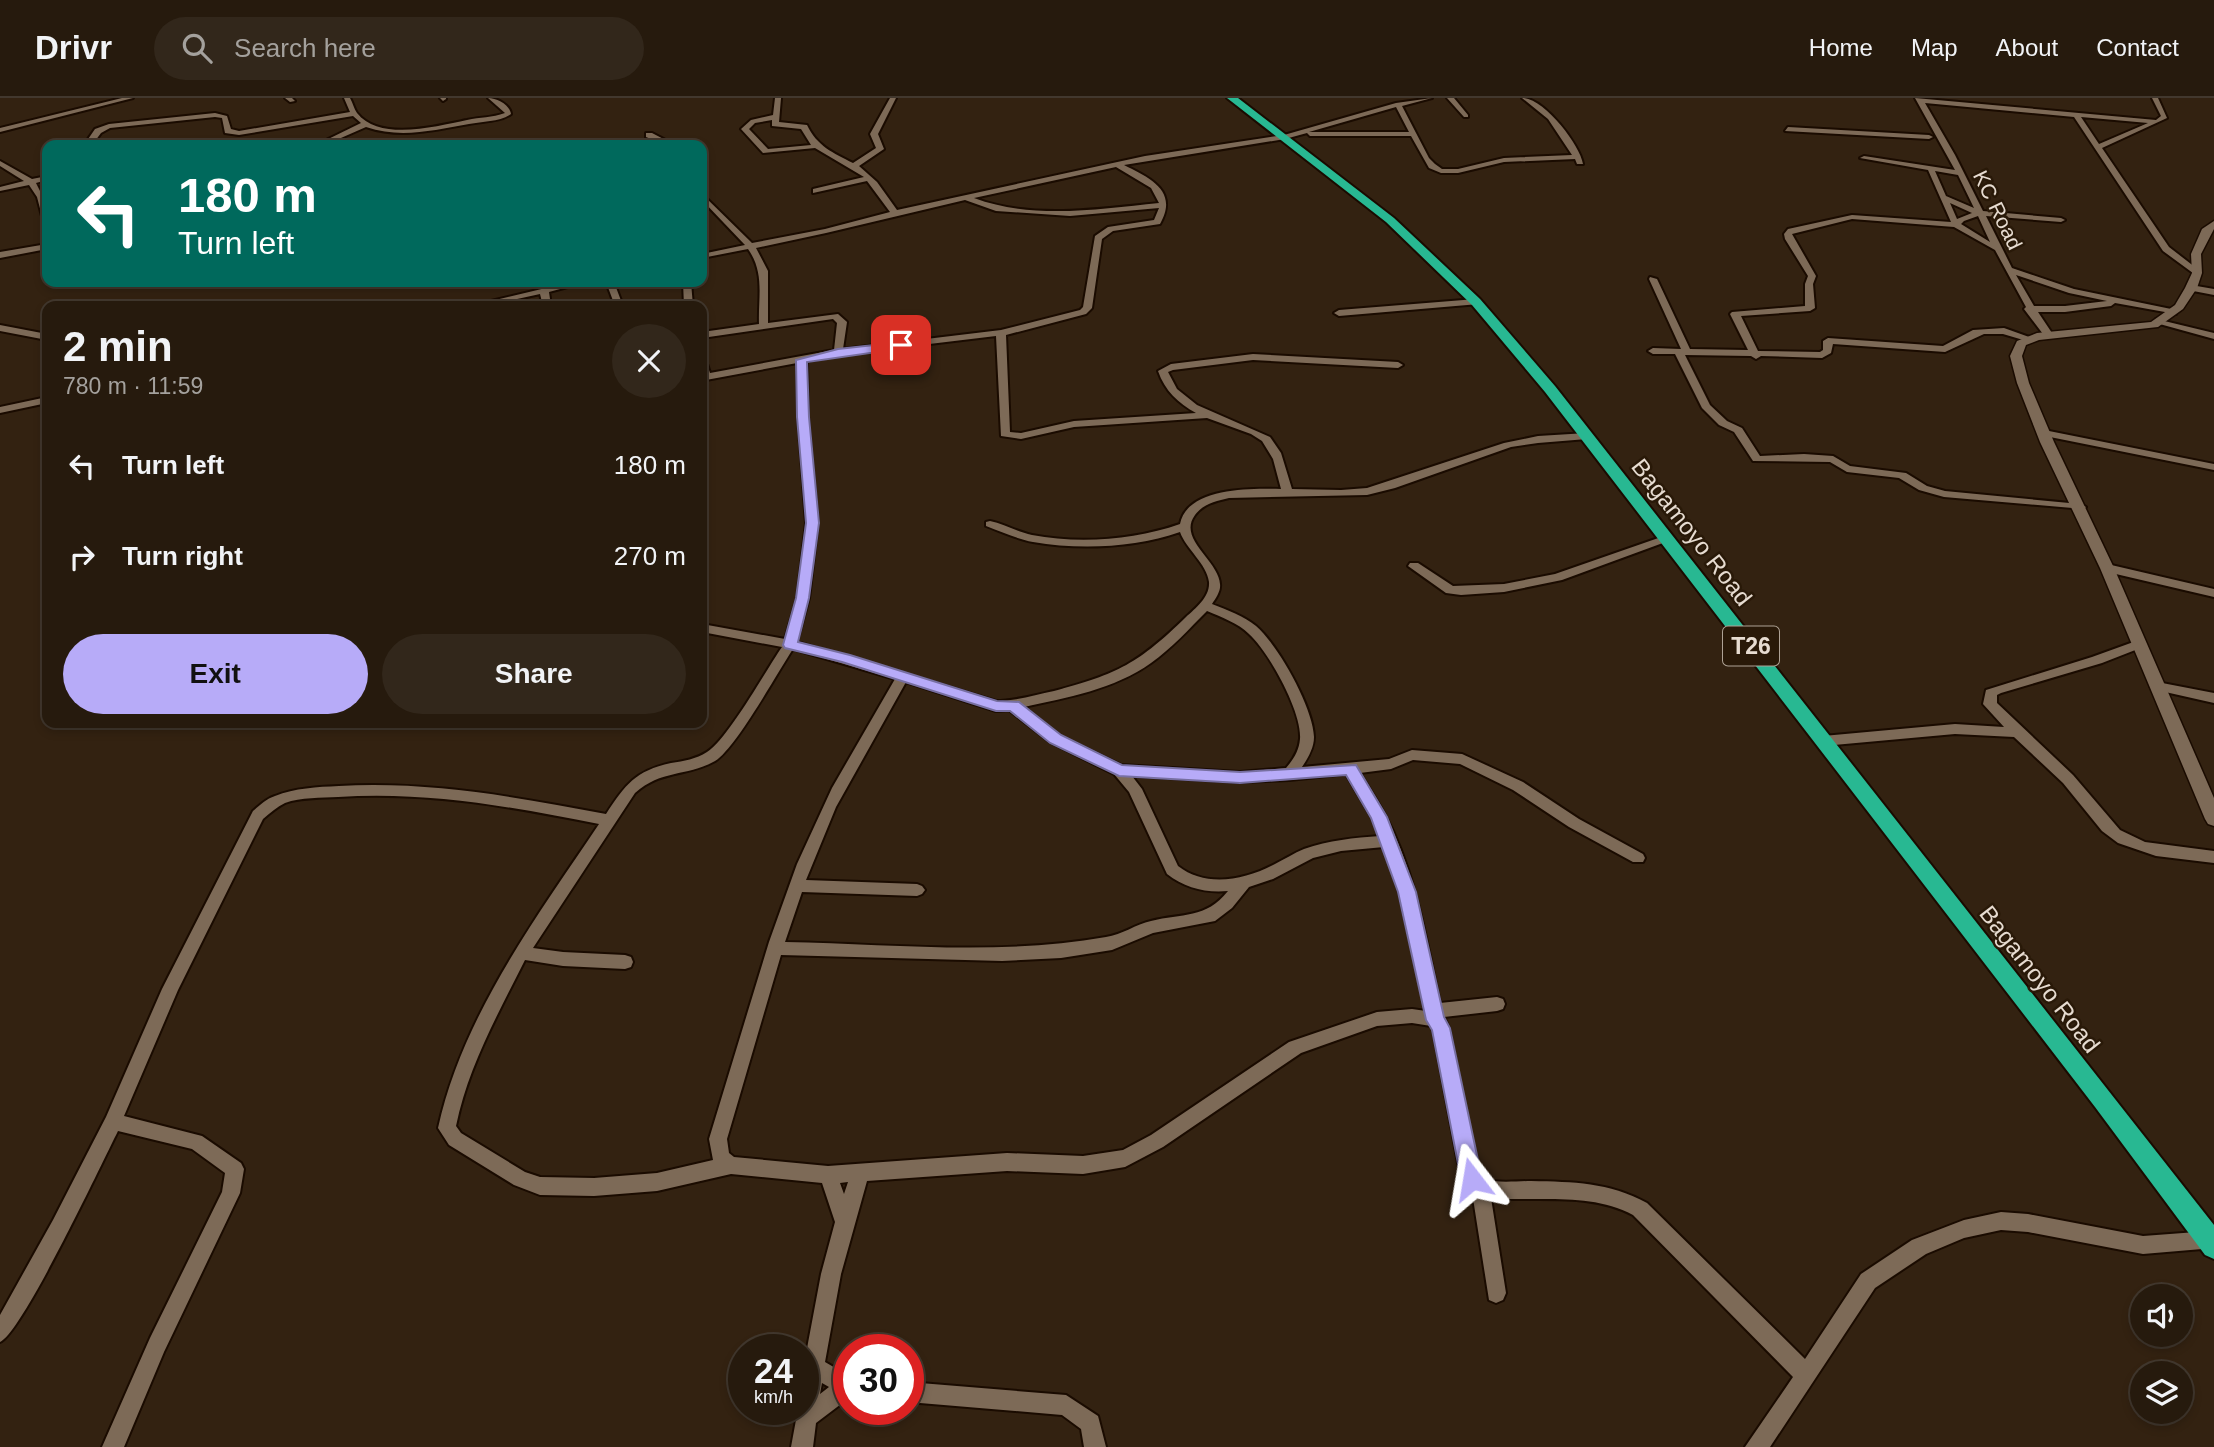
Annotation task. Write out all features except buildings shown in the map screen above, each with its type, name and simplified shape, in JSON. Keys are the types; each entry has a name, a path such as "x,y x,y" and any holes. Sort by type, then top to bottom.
{"highway":[{"name":"Bagamoyo Road","path":"1232,98 1293,135 1390,220 1475,302 1587,436 1667,538 2104,1099 2212,1243"}],"street":[{"path":"0,130 130,98"},
{"path":"347,98 353,114 366,124 393,131 442,129 508,114 508,111 491,98"},
{"path":"778,98 775,117 777,125 804,127 808,137 825,153 854,166 869,178 895,213"},
{"path":"854,166 880,149 874,134 893,98"},
{"path":"1293,135 1398,104 1429,98"},
{"path":"1450,98 1466,116"},
{"path":"1525,98 1553,119 1583,166"},
{"name":"KC Road","path":"1907,98 1917,102 1950,152 1996,249 2029,309 2049,336"},
{"path":"2098,147 2165,117 2155,98"},
{"path":"1917,102 2075,113 2158,122"},
{"path":"1398,104 1432,166 1441,171 1458,171 1504,160 1578,158"},
{"path":"2075,113 2083,129 2166,249 2197,274"},
{"path":"92,140 98,131 109,126 200,116 225,117 228,131 238,137 353,114"},
{"path":"775,117 753,121 745,129 766,151 818,146"},
{"path":"331,140 366,124"},
{"path":"1924,127 1933,143"},
{"path":"1788,129 1933,143 1950,152"},
{"path":"707,255 1198,148 1293,135 1414,134"},
{"path":"649,135 660,140"},
{"path":"1864,158 1931,171 1961,173"},
{"path":"0,163 33,181 42,199"},
{"path":"707,376 838,352 1001,334 1086,310 1098,238 1111,229 1157,222 1164,205 1164,199 1157,188 1117,164"},
{"path":"1931,171 1956,225"},
{"path":"816,191 869,178"},
{"path":"0,189 42,179"},
{"path":"1943,197 1979,213 2060,220"},
{"path":"967,198 996,209 1070,214 1164,205"},
{"path":"707,201 752,246 764,270 764,326"},
{"path":"1956,225 1961,219 1979,213"},
{"path":"1756,356 1735,314 1810,309 1809,284 1812,276 1789,239 1788,234 1791,232 1852,217 1956,225 1996,249"},
{"path":"2214,224 2206,231 2196,254 2197,274 2191,288 2179,307 2154,325 2030,339 2021,343 2016,356 2023,383 2044,433 2107,568 2214,820"},
{"path":"0,255 42,248"},
{"path":"2009,270 2064,288 2173,312"},
{"path":"1653,279 1706,406 1723,423 1738,430 1756,459 1833,459 1847,469 1902,475 1923,488 1944,494 2080,508"},
{"path":"497,301 558,287"},
{"path":"2191,288 2214,292"},
{"path":"544,290 546,301"},
{"path":"2029,309 2065,309 2122,301"},
{"path":"1339,313 1475,302"},
{"path":"707,334 839,317 842,322 838,352"},
{"path":"2159,321 2214,336"},
{"path":"0,328 42,336"},
{"path":"1653,351 1756,356 1822,355 1826,354 1829,341 1945,349 1976,332 1984,331 2004,331 2030,339"},
{"path":"1001,334 1005,434 1021,436 1074,424 1208,415"},
{"path":"1287,493 1270,443 1254,432 1208,415 1166,384 1163,371 1165,368 1253,357 1398,365"},
{"path":"802,360 803,417 812,523 804,588 790,645 722,748 713,757 683,767 648,773 630,789 521,953 482,1029 453,1095 447,1128 455,1139 520,1179 540,1186 594,1187 657,1182 731,1165 828,1175 1007,1162 1083,1165 1125,1158 1157,1141 1295,1046 1377,1019 1435,1016 1497,1004"},
{"path":"0,410 42,401"},
{"path":"2044,433 2214,467"},
{"path":"707,629 741,632 845,658 996,706 1013,706 1093,687 1130,672 1156,655 1204,605 1215,586 1213,578 1194,551 1185,526 1188,514 1198,504 1220,495 1354,493 1378,490 1510,444 1587,436"},
{"path":"990,524 1028,537 1071,540 1143,538 1162,535 1185,526"},
{"path":"1414,565 1450,590 1461,592 1504,588 1558,577 1667,538"},
{"path":"2107,568 2214,593"},
{"path":"1204,605 1252,629 1270,650 1301,710 1307,736 1304,755 1289,775"},
{"path":"2139,644 2097,660 1996,690 1991,693 1990,704 2015,732 2070,781 2111,830 2123,839 2153,849 2214,857"},
{"path":"731,1165 721,1158 718,1139 796,886 821,823 903,677"},
{"path":"2157,686 2214,698"},
{"path":"1013,706 1055,739 1119,771 1135,789 1160,847 1179,877 1202,884 1244,882 1279,870 1314,851 1345,844 1389,841"},
{"path":"1823,741 1955,729 2015,732"},
{"path":"1119,771 1240,778 1391,764 1412,755 1462,759 1518,786 1574,823 1638,858"},
{"path":"1350,769 1389,841 1407,892 1435,1016 1442,1034 1472,1179 1480,1186 1499,1190 1584,1191 1623,1200 1640,1209 1681,1247 1805,1374"},
{"path":"0,1332 54,1238 113,1122 170,989 258,815 275,802 289,797 349,790 433,792 609,820"},
{"path":"777,948 1002,954 1060,951 1112,943 1151,927 1210,917 1227,904 1244,882"},
{"path":"796,886 917,890"},
{"path":"521,953 563,959 625,961"},
{"path":"113,1122 196,1142 235,1169 231,1193 157,1345 113,1447"},
{"path":"819,1341 843,1218 861,1173"},
{"path":"828,1175 843,1218"},
{"path":"1480,1186 1496,1293"},
{"path":"1756,1447 1770,1431 1868,1281 1919,1247 1964,1229 2001,1221 2028,1223 2143,1245 2212,1243"},
{"path":"924,1393 1066,1405 1091,1423 1095,1447"},
{"path":"802,1447 806,1425"}],"route":[{"path":"901,345 838,352 802,360 803,417 812,523 803,598 790,645 845,658 996,706 1013,706 1055,739 1100,759 1119,771 1240,778 1350,769 1378,817 1407,892 1436,1020 1441,1028 1472,1179"}]}
